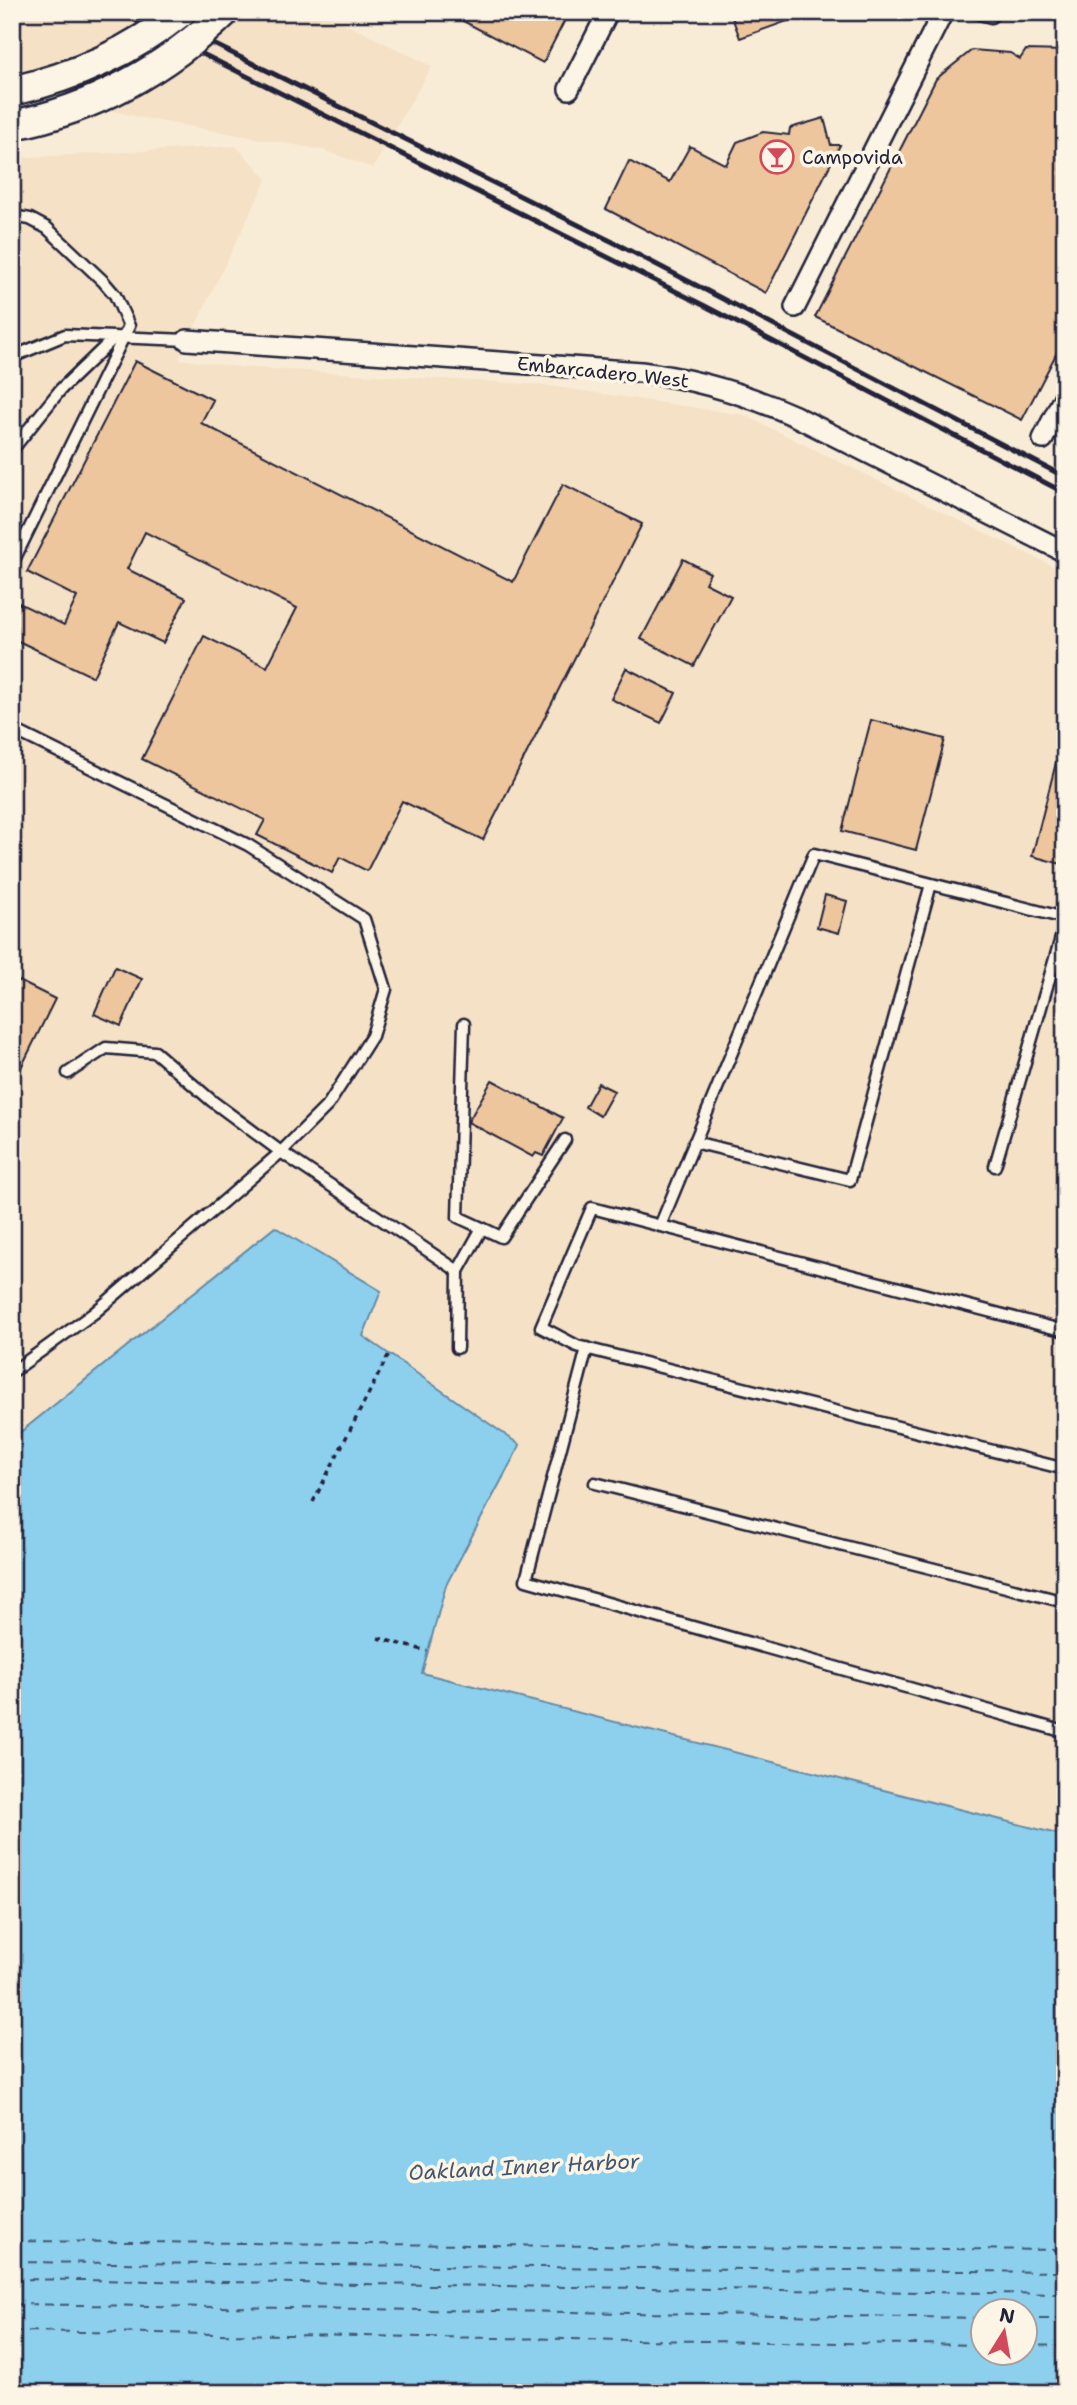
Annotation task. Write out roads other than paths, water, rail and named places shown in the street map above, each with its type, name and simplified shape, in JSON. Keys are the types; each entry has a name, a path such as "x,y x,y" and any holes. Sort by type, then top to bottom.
{"main road":[{"path":"12,90 69,75 115,55 157,32 181,12"},
{"path":"12,125 35,121 82,105 125,85 170,59 225,12"}],"street":[{"path":"569,89 608,12"},
{"path":"795,307 943,12"},
{"name":"Embarcadero West","path":"187,340 641,372 685,378 759,400 795,416 1065,552"},
{"path":"1043,439 1065,395"}],"lane":[{"path":"972,12 991,17 997,12"},
{"path":"1053,12 1065,18"},
{"path":"12,216 30,219 47,228 103,281 114,295 129,326 12,564"},
{"path":"13,358 65,335 187,340"},
{"path":"12,450 61,389 114,338"},
{"path":"12,729 248,845 364,919 386,989 372,1036 328,1105 281,1152 94,1313 12,1372"},
{"path":"660,1226 814,854 1065,918"},
{"path":"694,1142 850,1180 931,884"},
{"path":"995,1166 1065,924"},
{"path":"464,1024 458,1216 500,1237 565,1140"},
{"path":"68,1073 106,1048 155,1052 212,1101 281,1152 458,1271"},
{"path":"1065,1331 592,1208 541,1327 577,1346 1065,1469"},
{"path":"457,1348 458,1271 482,1228"},
{"path":"587,1348 526,1580 1065,1732"},
{"path":"595,1483 1065,1602"}],"water":[{"name":"Oakland Inner Harbor","path":"275,1227 381,1291 363,1336 520,1445 446,1585 422,1673 1065,1836 1065,2393 12,2393 12,1439"}],"railway":[{"path":"119,12 705,306 1065,493"},
{"path":"149,12 617,244 1065,477"}],"place":[{"name":"Campovida","path":"777,157"}]}
